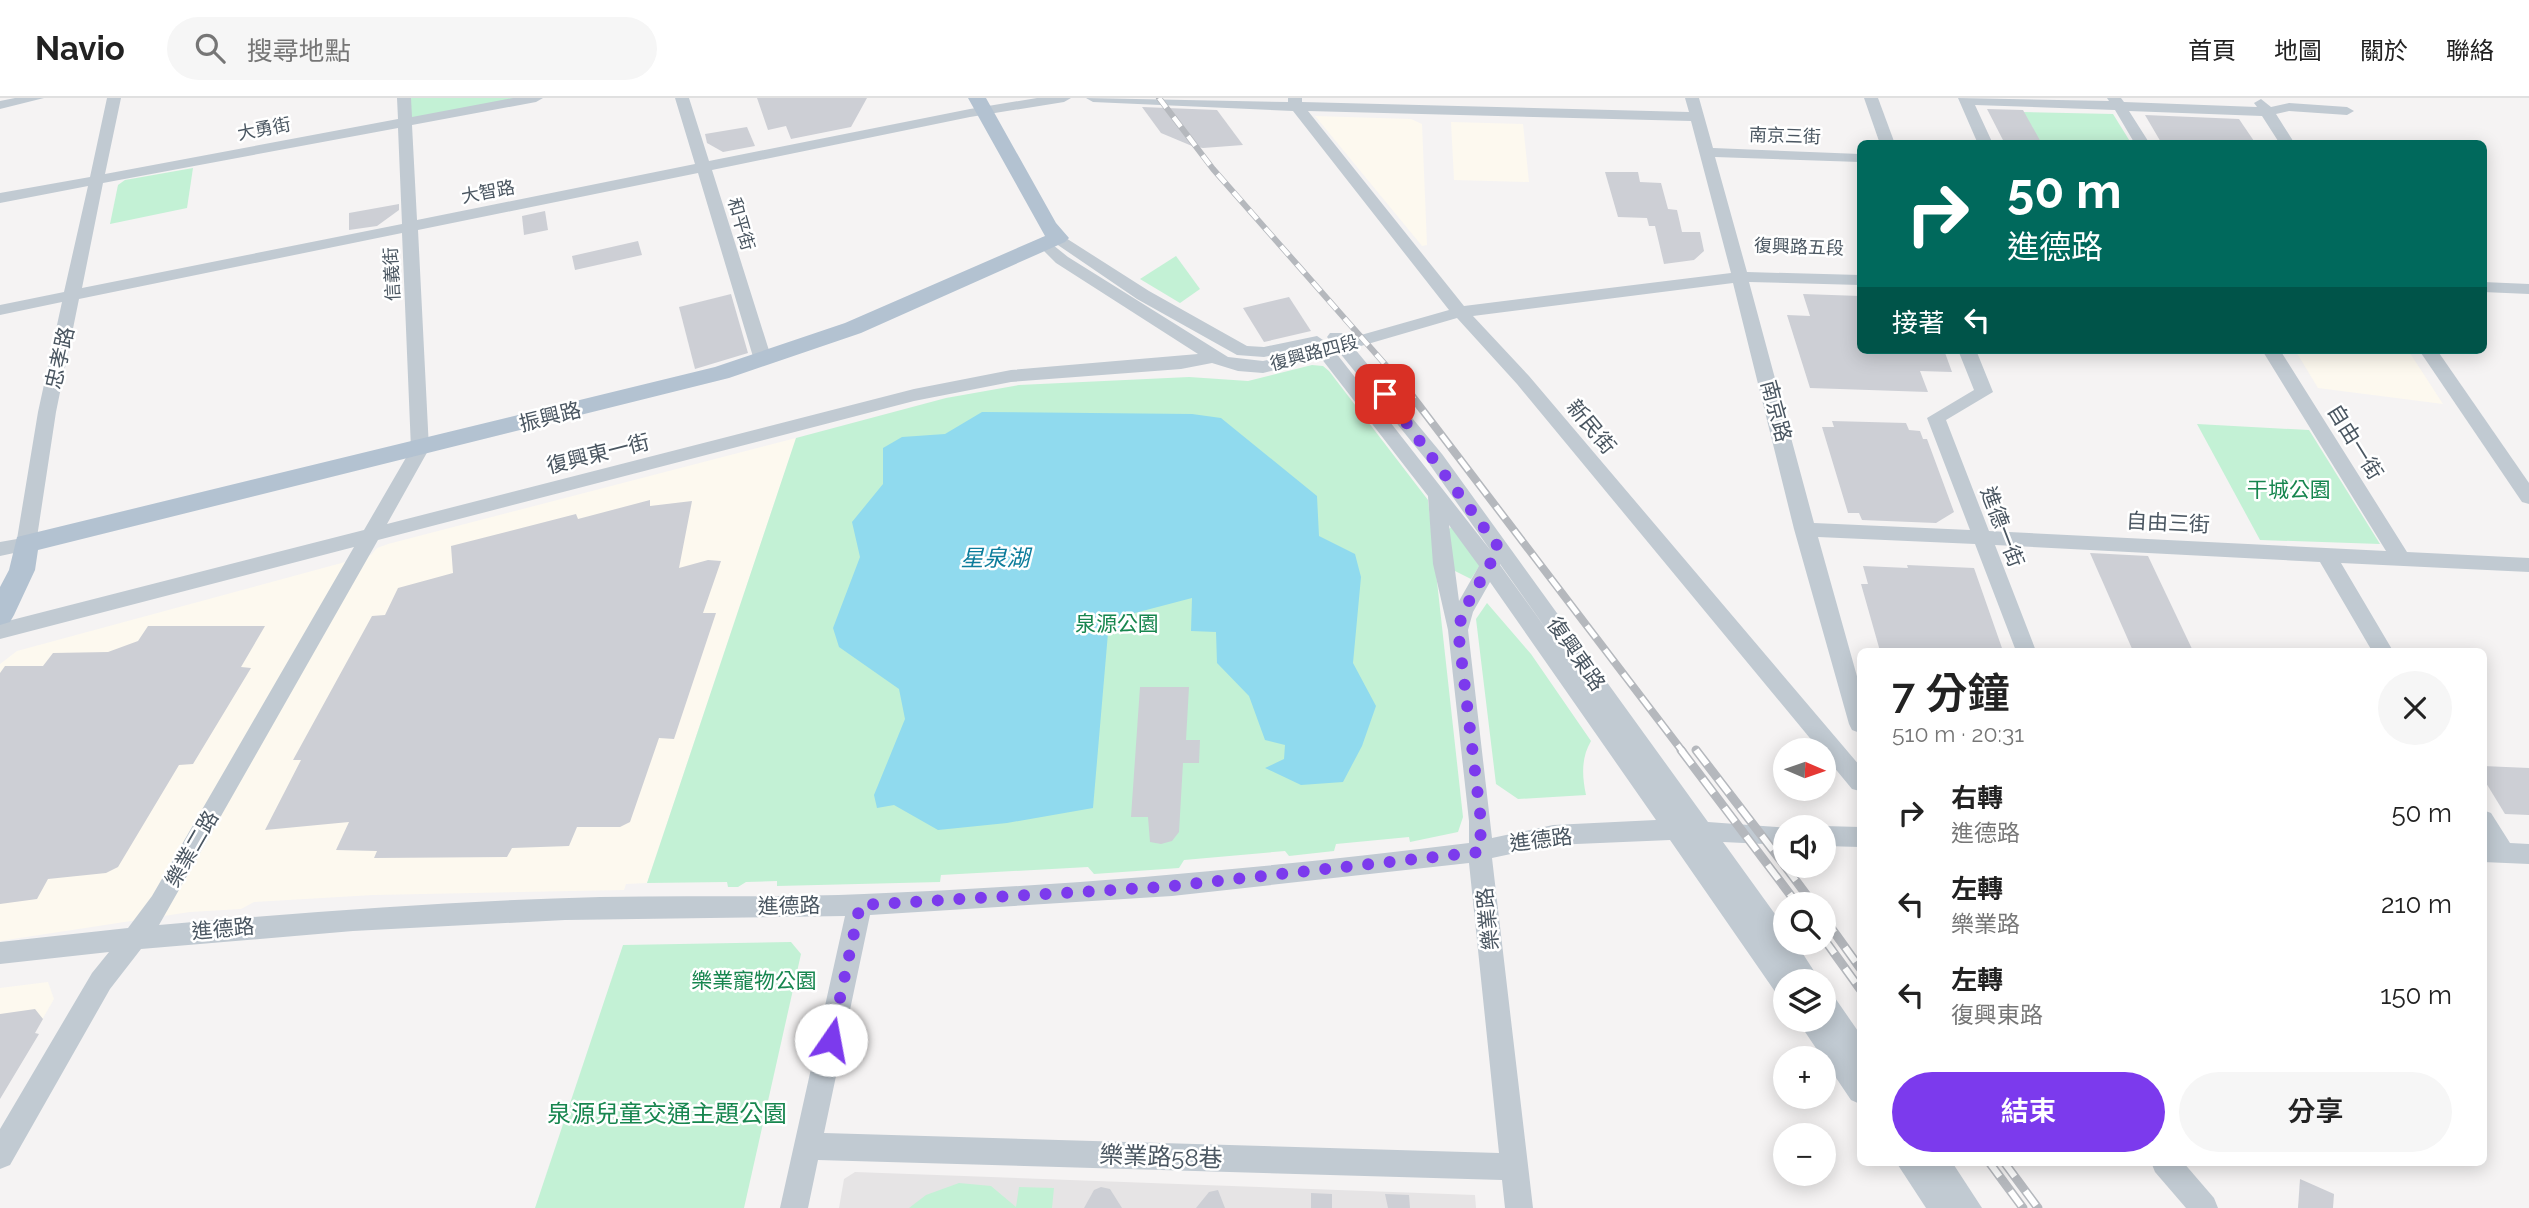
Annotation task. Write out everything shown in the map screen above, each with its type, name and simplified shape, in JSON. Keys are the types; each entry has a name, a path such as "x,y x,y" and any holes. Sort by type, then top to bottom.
{"main road":[{"name":"復興路四段","path":"973,105 1047,226 1050,240"},
{"name":"振興路","path":"13,546 657,391 763,360 853,328 1050,240"},
{"name":"忠孝路","path":"0,615 22,570 13,546"}],"street":[{"path":"0,105 37,98"},
{"name":"忠孝路","path":"13,546 47,412 99,179 114,98"},
{"name":"信義街","path":"404,98 420,449"},
{"name":"大勇街","path":"0,198 536,98"},
{"name":"和平街","path":"682,98 763,360"},
{"name":"大智路","path":"0,310 704,166 973,105 1064,98"},
{"path":"1093,98 1243,106 1295,101 1697,117"},
{"name":"南京路","path":"1692,98 1785,443 1804,529 1857,714"},
{"path":"1871,98 1887,140"},
{"path":"2258,98 2285,140"},
{"path":"1984,140 1965,99 2117,102 2267,111 2289,107 2347,111"},
{"name":"新民街","path":"1295,101 1456,307 1857,778"},
{"path":"2117,102 2141,140"},
{"name":"南京三街","path":"1707,152 1857,158"},
{"name":"復興路四段","path":"1050,240 1062,260 1213,357 1233,365 1259,367 1329,342 1456,307 1738,270"},
{"name":"復興路四段","path":"1050,240 1243,351 1264,352 1329,342"},
{"name":"復興路五段","path":"1738,270 1857,268"},
{"name":"復興路五段","path":"1738,270 1857,280"},
{"path":"2487,287 2529,289"},
{"name":"復興東路","path":"1329,342 1437,494 1494,557 1703,831 1800,969"},
{"name":"復興東路","path":"1329,342 1411,426 1494,557 1677,832 1774,969"},
{"name":"進德一街","path":"1969,354 1984,392 1936,418 2025,648"},
{"name":"自由一街","path":"2274,354 2401,558"},
{"path":"2431,354 2529,497"},
{"name":"復興東一街","path":"0,631 975,382 1011,376 1181,363 1213,357"},
{"name":"樂業二路","path":"0,1155 101,981 161,904 420,449"},
{"name":"樂業路","path":"1437,494 1444,575 1449,609 1458,630 1481,821 1480,852 1520,1208"},
{"name":"自由三街","path":"1804,529 2529,565"},
{"path":"2325,554 2381,648"},
{"name":"樂業路","path":"1458,630 1463,612 1494,557"},
{"name":"進德路","path":"0,953 204,929 567,909 860,905 1163,887 1480,852 1512,841 1650,828 1677,832 1773,834"},
{"path":"2487,833 2493,853 2529,854"},
{"path":"1836,836 1857,836"},
{"path":"794,1208 860,905"},
{"path":"1836,1021 1857,1052"},
{"path":"1818,1032 1857,1087"},
{"name":"樂業路58巷","path":"808,1146 1515,1167"},
{"path":"1913,1166 1943,1208"},
{"path":"1939,1166 1968,1208"},
{"path":"2168,1166 2204,1208"}],"shaded area":[{"path":"1315,116 1411,119 1422,124 1427,245 1422,246"},
{"path":"1451,122 1523,124 1529,182 1454,180"},
{"path":"2297,354 2411,354 2443,404 2318,388"},
{"path":"796,438 647,883 626,884 624,890 373,895 254,902 241,909 190,912 0,941 0,664 17,651 371,555 377,548 388,544"},
{"path":"48,982 54,999 0,1093 0,988"},
{"path":"855,1172 1475,1195 1476,1208 839,1208 844,1179"}],"green space":[{"path":"409,98 517,98 410,119"},
{"path":"2021,112 2113,114 2129,140 2036,140"},
{"path":"193,168 187,208 110,224 118,185 125,180"},
{"path":"1176,256 1200,289 1180,303 1140,279"},
{"name":"泉源公園","path":"1312,365 1323,366 1329,371 1428,500 1463,817 1458,832 1410,842 1409,837 1336,844 1334,851 1289,856 1285,851 1184,860 1179,868 1094,874 1088,867 941,875 940,882 777,886 777,881 746,882 738,887 728,887 727,882 647,883 796,438 946,398 1019,385 1189,377 1248,381"},
{"name":"干城公園","path":"2197,424 2309,430 2380,544 2260,540"},
{"path":"1451,527 1480,565 1471,579 1453,570 1448,530"},
{"path":"1487,603 1531,654 1591,741 1583,767 1586,795 1518,799 1496,784 1476,619"},
{"name":"泉源兒童交通主題公園","path":"791,942 801,954 744,1208 535,1208 623,945"},
{"path":"959,1183 991,1186 1016,1207 1019,1187 1054,1188 1052,1208 909,1208 926,1195"}],"water":[{"name":"星泉湖","path":"982,412 1192,414 1221,418 1317,496 1319,536 1355,554 1361,577 1353,663 1376,706 1362,746 1343,782 1301,785 1265,768 1284,759 1285,745 1265,740 1249,696 1217,663 1216,632 1191,631 1192,598 1131,614 1131,633 1108,633 1093,808 1007,823 938,830 894,805 877,808 874,795 905,719 899,689 839,647 833,628 860,557 852,522 883,484 883,448 902,437 945,434"}],"building":[{"path":"757,98 867,98 851,127 791,139 786,126 768,130"},
{"path":"1142,107 1217,110 1243,145 1203,148 1192,146 1161,133"},
{"path":"1987,109 2023,110 2040,140 2003,140"},
{"path":"2145,115 2239,119 2253,140 2160,140"},
{"path":"747,127 755,146 723,152 707,143 705,134"},
{"path":"1605,172 1638,172 1640,182 1661,183 1668,209 1677,210 1682,232 1700,232 1704,251 1694,260 1664,264 1655,226 1649,226 1647,218 1618,217"},
{"path":"399,204 399,210 377,226 349,230 349,213"},
{"path":"545,211 548,230 524,235 522,216"},
{"path":"638,241 642,255 575,270 572,256"},
{"path":"731,294 748,353 695,369 679,307"},
{"path":"1803,294 1857,296 1857,354 1945,354 1952,372 1920,371 1928,392 1810,388 1787,315 1810,316"},
{"path":"1289,297 1311,331 1264,342 1243,308"},
{"path":"1832,421 1906,423 1909,430 1920,431 1923,439 1927,439 1954,512 1936,523 1862,520 1859,513 1848,513 1822,427 1834,427"},
{"path":"650,500 650,506 692,501 679,568 708,560 721,561 703,613 716,613 674,739 659,738 630,822 620,827 577,827 569,846 512,848 507,857 374,858 377,851 336,850 349,822 265,830 301,760 293,760 372,616 385,615 398,588 453,573 451,546 576,514 578,519"},
{"path":"2090,553 2148,556 2192,648 2132,648"},
{"path":"1907,565 1974,568 2002,648 1879,648 1861,584 1868,584 1863,566 1908,568"},
{"path":"148,626 265,626 241,667 251,668 193,764 179,765 118,867 106,873 48,879 37,899 0,904 0,673 5,666 43,666 53,653 108,652 138,641"},
{"path":"1140,687 1189,687 1186,740 1200,740 1199,763 1183,763 1179,832 1172,841 1161,844 1150,842 1148,817 1131,817"},
{"path":"2487,766 2529,768 2529,815 2505,814 2487,785"},
{"path":"35,1009 43,1019 35,1033 39,1034 0,1099 0,1014"},
{"path":"2300,1179 2334,1194 2333,1208 2298,1208"},
{"path":"1101,1187 1110,1189 1122,1208 1084,1208 1094,1190"},
{"path":"1218,1190 1225,1208 1196,1208 1209,1192"},
{"path":"1311,1193 1332,1194 1332,1208 1311,1208"},
{"path":"1385,1194 1409,1195 1410,1208 1388,1208"}],"railway":[{"path":"1159,98 1213,169 1406,388"},
{"path":"1405,387 1683,752"},
{"path":"1681,750 1788,892"},
{"path":"1696,750 1804,892"},
{"path":"1836,935 1857,964"},
{"path":"1836,955 1857,985"},
{"path":"1992,1166 2023,1208"},
{"path":"2007,1166 2038,1208"}],"route":[{"path":"831,1040 860,905 1163,887 1295,875 1480,852 1481,821 1458,630 1463,612 1499,548 1385,394"}],"park label":[{"name":"樂業寵物公園","path":"754,981"}]}
